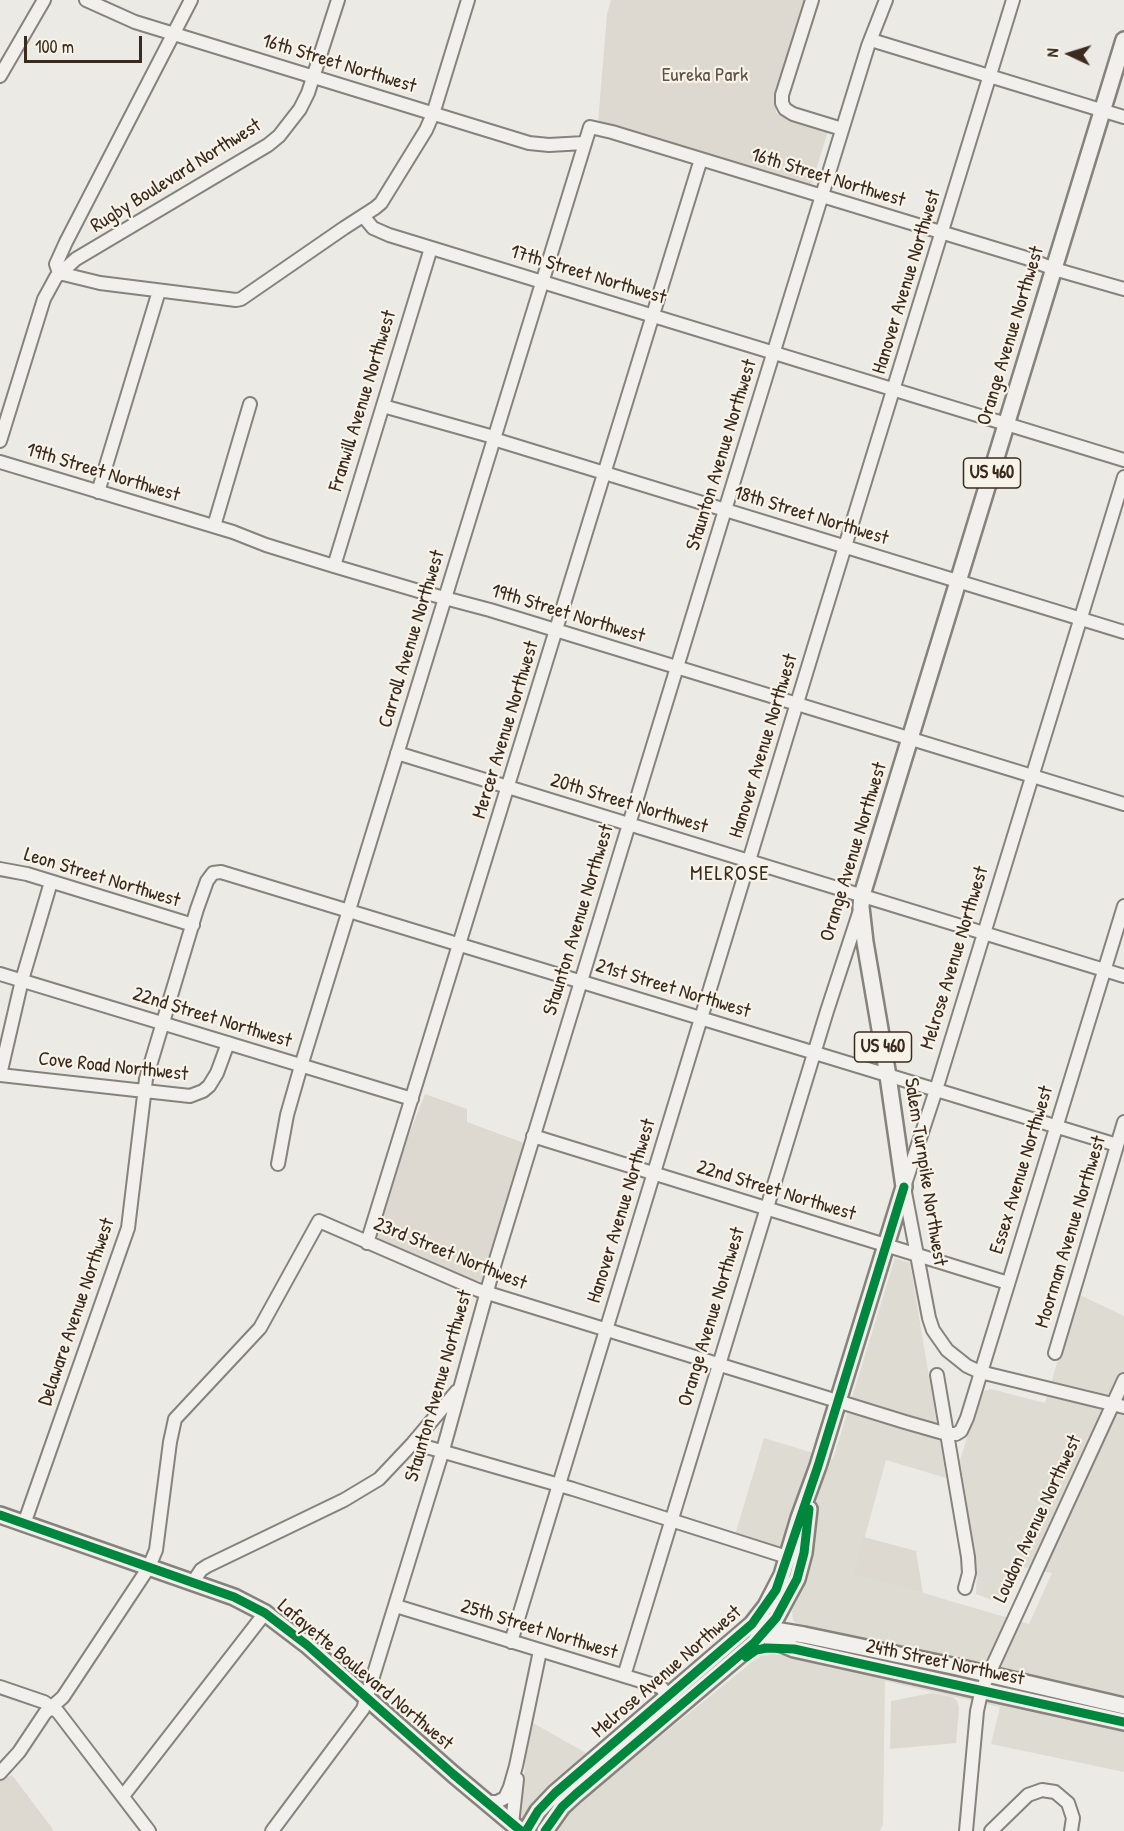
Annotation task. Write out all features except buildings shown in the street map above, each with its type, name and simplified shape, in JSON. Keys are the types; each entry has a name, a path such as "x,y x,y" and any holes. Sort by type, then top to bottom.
{"main road":[{"name":"Orange Avenue Northwest","path":"862,901 1124,40"},
{"name":"Salem Turnpike Northwest","path":"862,901 904,1187"},
{"name":"Melrose Avenue Northwest","path":"545,1831 562,1807 752,1624 766,1606 782,1575 812,1485 904,1187"},
{"name":"Melrose Avenue Northwest","path":"520,1829 555,1793 670,1703 693,1694 767,1629 788,1598 797,1579 804,1553 812,1485"},
{"name":"Lafayette Boulevard Northwest","path":"0,1515 234,1597 265,1613 302,1641 520,1829"},
{"path":"736,1638 749,1631 767,1629 769,1614 790,1573 788,1557"},
{"path":"788,1598 785,1612 788,1625 804,1635"},
{"name":"24th Street Northwest","path":"767,1629 772,1640 794,1649 1124,1706"},
{"name":"24th Street Northwest","path":"767,1629 804,1635 985,1682 1124,1722"},
{"path":"693,1694 707,1691 756,1650 775,1647 794,1649"}],"street":[{"path":"0,76 44,0"},
{"name":"16th Street Northwest","path":"86,0 124,18 529,143 549,145 584,143"},
{"path":"0,441 44,299 59,273 56,264 191,0"},
{"name":"Rugby Boulevard Northwest","path":"59,273 76,259 268,145 290,125 300,109 314,76 338,0"},
{"path":"59,273 83,280 159,291 241,299 381,203 434,114 468,0"},
{"path":"812,0 782,95 782,103 785,109 793,114 842,129"},
{"name":"Staunton Avenue Northwest","path":"272,1831 363,1709 443,1450 486,1292 533,1137 842,129 886,0"},
{"name":"Hanover Avenue Northwest","path":"511,1642 1013,0"},
{"path":"871,40 1124,117"},
{"name":"16th Street Northwest","path":"590,127 603,129 1124,289"},
{"name":"Carroll Avenue Northwest","path":"278,1164 287,1115 301,1066 590,127"},
{"name":"Mercer Avenue Northwest","path":"368,1243 701,159"},
{"name":"17th Street Northwest","path":"363,216 379,231 431,248 1124,460"},
{"name":"Franwill Avenue Northwest","path":"334,566 431,248"},
{"path":"98,492 159,291"},
{"path":"214,526 250,404"},
{"name":"18th Street Northwest","path":"383,406 1124,632"},
{"name":"19th Street Northwest","path":"0,462 214,526 334,566 677,667 1124,804"},
{"name":"Melrose Avenue Northwest","path":"904,1187 936,1090 1124,477"},
{"name":"20th Street Northwest","path":"397,753 749,861 862,901 984,932 1124,976"},
{"name":"Leon Street Northwest","path":"0,869 19,872 193,925"},
{"name":"21st Street Northwest","path":"218,872 1117,1145"},
{"name":"Delaware Avenue Northwest","path":"24,1524 128,1228 143,1091 207,881 213,873 218,872"},
{"path":"0,1075 22,980 51,882"},
{"name":"Orange Avenue Northwest","path":"624,1676 862,901"},
{"name":"Essex Avenue Northwest","path":"947,1434 956,1434 964,1427 1124,906"},
{"name":"22nd Street Northwest","path":"0,974 412,1099"},
{"name":"Cove Road Northwest","path":"0,1075 190,1096 203,1091 217,1073 228,1043"},
{"name":"Moorman Avenue Northwest","path":"1055,1353 1124,1122"},
{"name":"22nd Street Northwest","path":"533,1137 917,1257 1008,1283"},
{"name":"Salem Turnpike Northwest","path":"904,1187 925,1302 933,1330 956,1358 980,1372"},
{"name":"23rd Street Northwest","path":"149,1567 156,1550 175,1419 260,1328 319,1221 486,1292 947,1434"},
{"path":"980,1372 1119,1405"},
{"path":"938,1375 968,1557 969,1573 965,1588"},
{"name":"Loudon Avenue Northwest","path":"985,1682 1119,1405 1124,1380"},
{"path":"193,1582 201,1570 207,1566 366,1488 388,1471 460,1388"},
{"path":"413,1443 559,1485 788,1557"},
{"path":"0,1773 7,1767 51,1707 63,1697 149,1567"},
{"name":"25th Street Northwest","path":"396,1606 663,1688 670,1703"},
{"path":"123,1796 265,1613"},
{"path":"486,1802 497,1802 505,1798 516,1766 540,1651"},
{"path":"966,1831 976,1720 985,1682"},
{"path":"0,1687 51,1707 58,1712 149,1831"},
{"path":"516,1766 520,1829"},
{"path":"991,1831 1023,1799 1042,1790 1055,1792 1068,1803 1073,1818 1071,1831"}],"shaded area":[{"path":"895,1258 910,1263 946,1478 886,1460 855,1573 1029,1624 1052,1573 1021,1567 1003,1604 976,1594 977,1569 960,1460 979,1399 984,1391 991,1389 1045,1403 1078,1294 1124,1316 1124,1772 991,1744 1000,1707 885,1681 883,1824 880,1831 507,1831 520,1818 526,1754 533,1723 618,1771 761,1656 773,1654 801,1658 808,1629 799,1626 793,1620 792,1611 802,1591 812,1557 735,1535 764,1438 833,1459"}],"green space":[{"name":"Eureka Park","path":"611,0 806,0 777,100 776,113 828,131 811,186 598,123 607,14"},
{"path":"425,1094 467,1109 467,1122 524,1143 481,1281 471,1280 381,1244 376,1238 408,1137"},
{"path":"864,1537 916,1551 923,1593 854,1574"},
{"path":"932,1693 953,1697 957,1701 959,1708 956,1743 890,1749 891,1701"},
{"path":"12,1775 53,1831 0,1831 0,1780"}],"cycle path":[{"path":"526,1831 538,1811 555,1793 752,1624 776,1590 818,1466 904,1187"},
{"path":"545,1831 562,1807 576,1794 754,1643 776,1618 797,1579 804,1553 809,1509"},
{"path":"0,1515 234,1597 265,1613 307,1645 521,1831"},
{"path":"746,1657 756,1650 767,1648 794,1649 1124,1722"}],"district":[{"name":"MELROSE","path":"730,874"}]}
